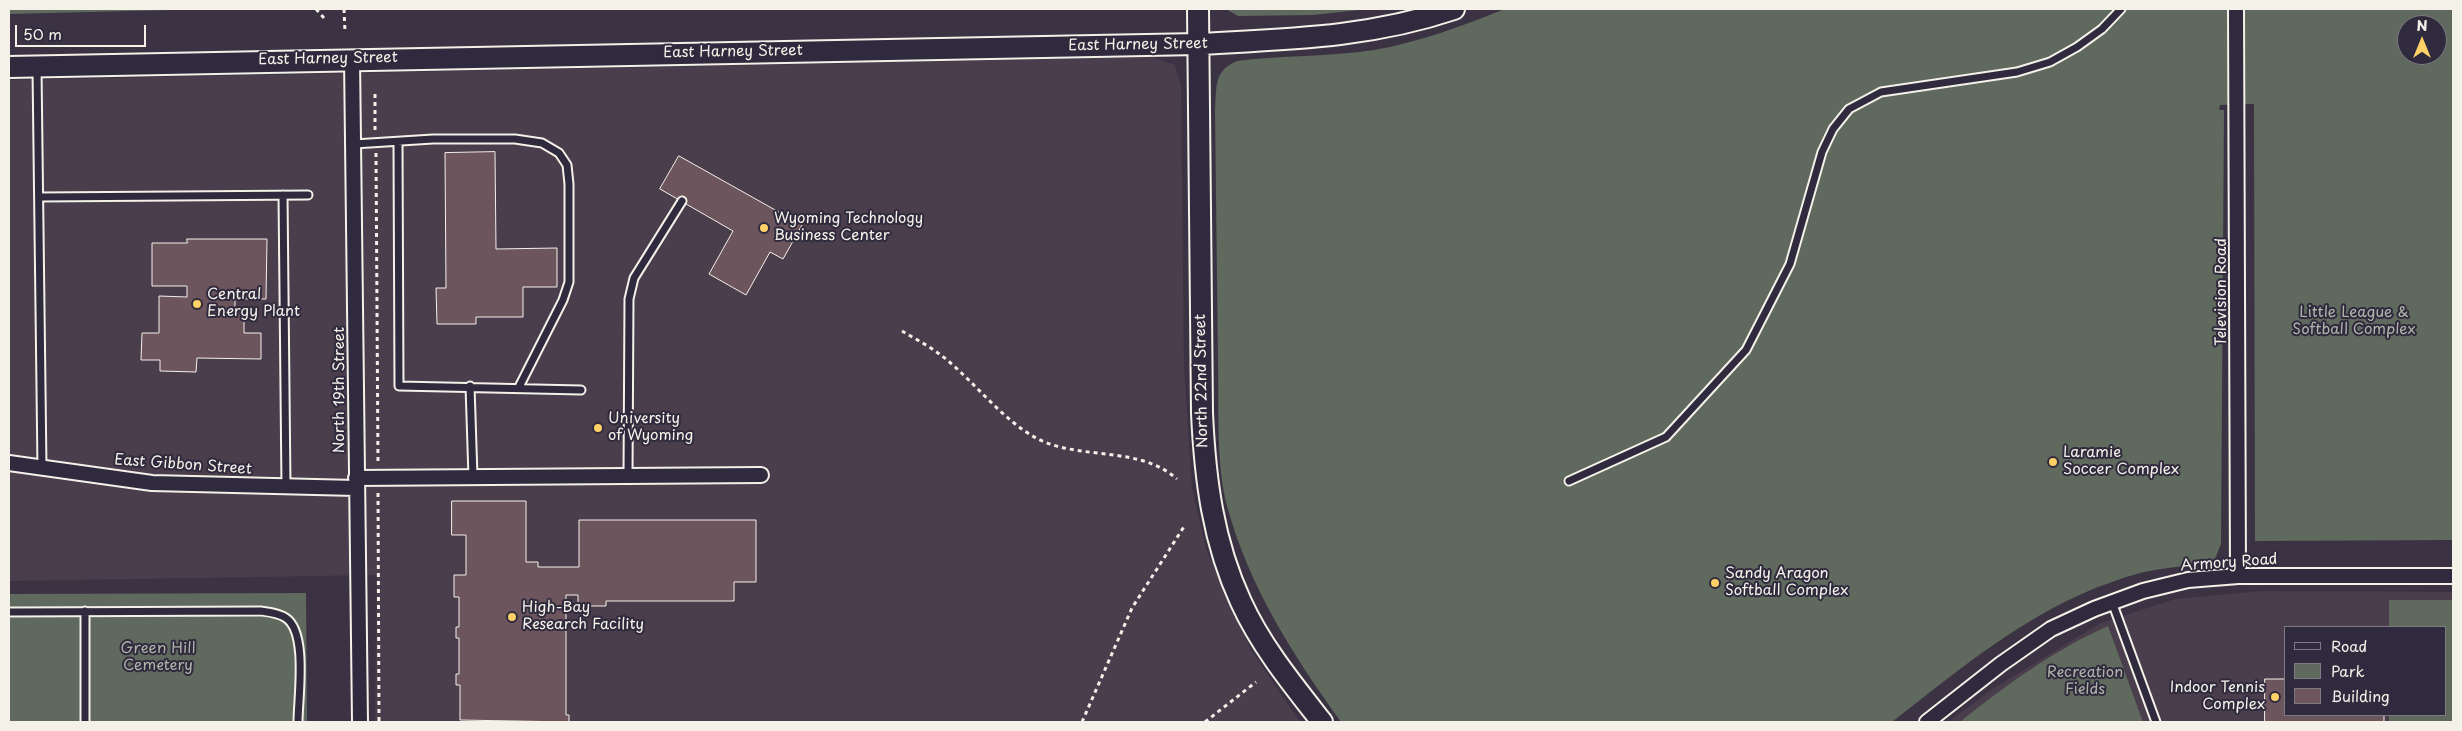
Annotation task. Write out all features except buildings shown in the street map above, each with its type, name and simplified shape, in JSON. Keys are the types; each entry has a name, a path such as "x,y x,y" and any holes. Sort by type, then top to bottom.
{"main road":[{"name":"North 22nd Street","path":"1198,9 1202,413 1204,462 1211,511 1224,561 1241,603 1262,639 1322,722"},
{"name":"East Harney Street","path":"9,66 352,58 1198,44 1299,39 1359,33 1416,22 1454,9"}],"street":[{"name":"Television Road","path":"2236,9 2238,576"},
{"name":"North 19th Street","path":"352,58 360,722"},
{"name":"East Gibbon Street","path":"9,463 152,483 286,487 356,483 378,478 762,475"},
{"name":"Armory Road","path":"1927,722 2002,664 2052,629 2112,602 2143,591 2188,580 2238,576 2453,576"}],"lane":[{"path":"1569,481 1666,437 1746,350 1790,264 1822,152 1833,129 1849,109 1881,92 2018,72 2050,62 2077,47 2102,29 2121,9"},
{"path":"37,66 42,468"},
{"path":"354,144 398,143 433,139 515,139 542,143 558,153 567,165 570,184 569,282 563,300 519,387"},
{"path":"398,143 399,386 519,387 581,390"},
{"path":"283,195 286,487"},
{"path":"40,197 308,195"},
{"path":"628,476 628,299 634,278 682,202"},
{"path":"470,386 473,477"},
{"path":"2112,602 2156,722"},
{"path":"85,611 86,722"},
{"path":"9,612 260,611 275,613 287,618 295,628 299,642 298,722"}],"path":[{"path":"316,9 324,18"},
{"path":"344,9 345,32"},
{"path":"375,94 379,722"},
{"path":"902,331 947,360 994,404 1035,437 1054,445 1149,463 1166,469 1177,479"},
{"path":"1082,722 1132,608 1185,525"},
{"path":"1205,722 1256,682"}],"shaded area":[{"name":"University of Wyoming","path":"1152,57 1175,65 1181,86 1184,367 1192,489 1207,552 1251,650 1300,722 375,722 377,575 9,581 9,80"},
{"path":"2261,591 2453,592 2453,722 1948,722 1991,690 2099,624 2175,599"}],"green space":[{"path":"9,9 213,9 9,14"},
{"path":"1226,9 1368,9 1313,15 1238,16"},
{"name":"Little League & Softball Complex","path":"1505,9 2453,9 2453,540 2255,541 2254,104 2220,105 2219,110 2224,110 2221,544 2215,559 2200,564 2134,575 2082,594 2053,608 2024,625 1970,662 1892,722 1341,722 1290,646 1260,592 1236,536 1223,490 1218,416 1215,110 1218,81 1224,70 1237,61 1374,50 1424,38"},
{"name":"Green Hill Cemetery","path":"306,593 307,722 9,722 9,594"},
{"path":"2389,600 2453,600 2453,722 2389,722 2389,716 2447,716 2447,626 2389,626"},
{"name":"Recreation Fields","path":"2108,626 2143,722 1960,722 2031,669 2088,635"}],"place":[{"name":"Wyoming Technology Business Center","path":"764,228"},
{"name":"Central Energy Plant","path":"197,304"},
{"name":"University of Wyoming","path":"598,428"},
{"name":"Laramie Soccer Complex","path":"2053,462"},
{"name":"Sandy Aragon Softball Complex","path":"1715,583"},
{"name":"High-Bay Research Facility","path":"512,617"},
{"name":"Indoor Tennis Complex","path":"2275,697"}]}
